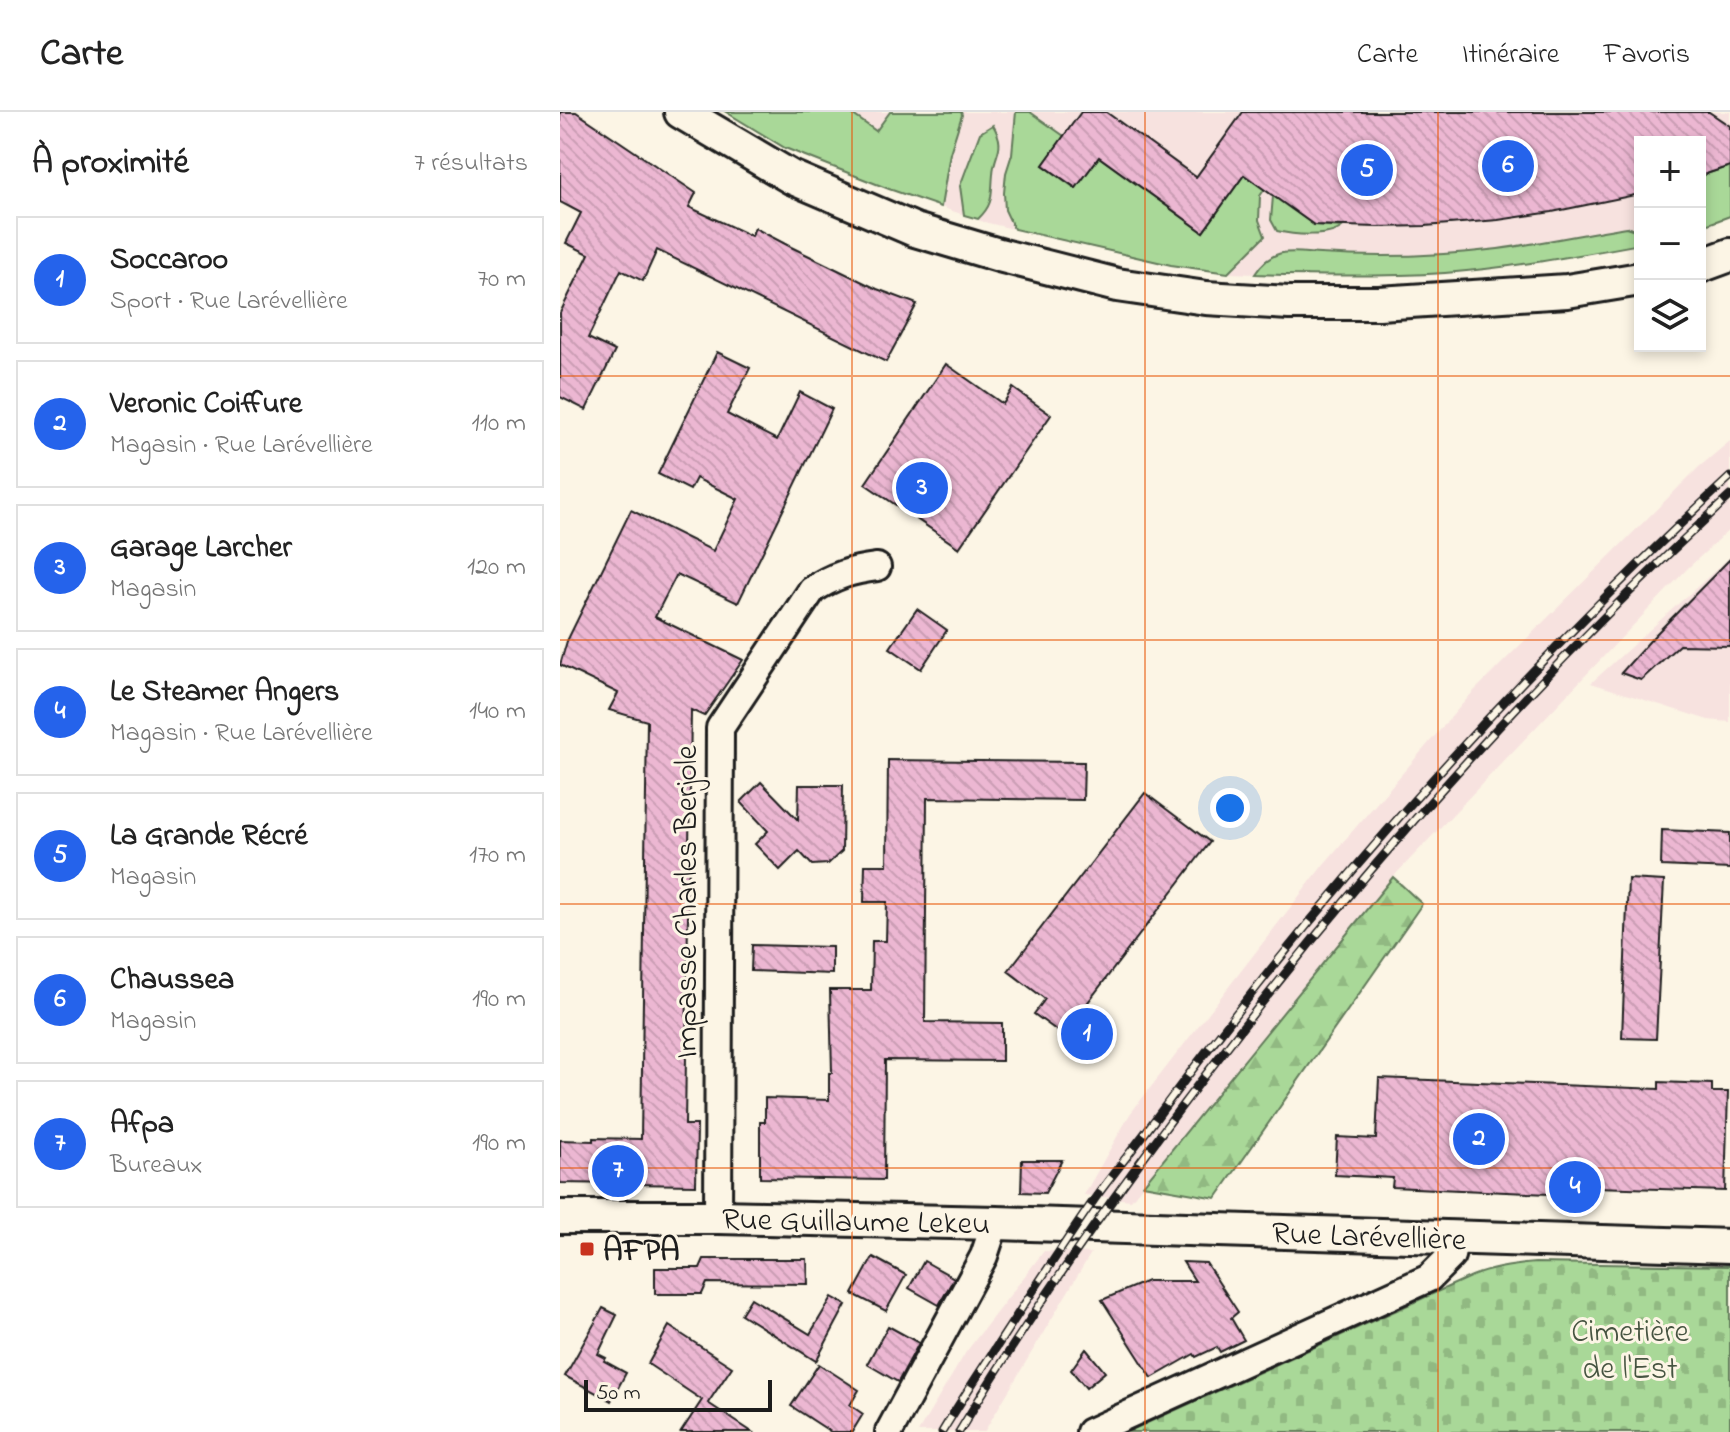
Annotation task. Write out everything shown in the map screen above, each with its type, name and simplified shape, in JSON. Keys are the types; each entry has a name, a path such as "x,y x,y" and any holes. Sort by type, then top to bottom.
{"street":[{"path":"681,112 791,177 915,230 1117,285 1206,298 1289,303 1379,303 1567,291 1634,280"},
{"path":"1706,249 1730,241"},
{"path":"1706,264 1730,255"},
{"path":"1463,299 1634,265"},
{"name":"Impasse Charles Berjole","path":"718,1217 720,728 812,590 827,580 853,570 877,567"},
{"name":"Rue Guillaume Lekeu","path":"560,1217 718,1217 1002,1224"},
{"path":"889,1432 1002,1224"},
{"name":"Rue Larévellière","path":"1002,1224 1730,1246"},
{"path":"1090,1432 1429,1278 1451,1256 1455,1238"}],"shaded area":[{"path":"726,112 1730,112 1730,216 1706,225 1706,136 1634,136 1634,245 1445,273 1319,276 1228,273 1171,265 984,222 785,148"},
{"path":"1730,441 1730,529 1688,568 1393,877 1131,1200 1084,1195 1130,1114 1324,864 1472,693 1699,467"},
{"path":"1730,557 1730,722 1708,720 1591,683"},
{"path":"1044,1251 1091,1253 984,1432 918,1432 966,1352"}],"green space":[{"path":"726,112 849,112 876,131 890,112 961,112 962,115 950,153 941,207 785,148"},
{"path":"1016,112 1030,112 1064,136 1043,165 1075,188 1099,157 1203,232 1289,112 1316,112 1260,196 1259,220 1265,236 1228,273 1171,265 1014,229 1005,210 1004,193"},
{"path":"993,125 999,150 991,199 978,219 964,215 960,186 980,133"},
{"path":"1730,166 1730,216 1706,225 1706,208 1706,174"},
{"path":"1273,196 1314,225 1342,227 1320,234 1277,231 1271,220"},
{"path":"1626,227 1634,230 1634,245 1494,268 1398,275 1255,274 1269,259 1292,252 1387,256 1514,247"},
{"path":"1393,877 1422,904 1216,1198 1143,1185"},
{"name":"Cimetière de l'Est","path":"1535,1263 1730,1266 1730,1432 1127,1432 1472,1276 1503,1267"}],"building":[{"path":"560,112 576,112 696,193 689,207 751,236 755,228 877,289 917,304 886,362 657,250 643,281 621,270 588,338 615,351 586,410 560,397 560,313 589,254 566,243 581,213 560,202"},
{"path":"1081,112 1106,112 1196,177 1243,112 1709,112 1730,126 1730,166 1706,174 1706,136 1634,136 1634,195 1498,220 1425,226 1314,225 1244,175 1203,232 1099,157 1076,188 1043,165"},
{"path":"717,352 750,368 727,414 777,440 800,392 832,409 738,603 677,574 655,617 743,660 704,716 691,710 685,1125 697,1125 696,1185 560,1183 560,1140 641,1139 647,721 609,710 618,693 560,665 567,641 631,510 713,551 738,499 696,478 690,490 658,474"},
{"path":"946,364 1003,404 1013,388 1051,415 959,548 865,484"},
{"path":"1730,559 1730,646 1679,645 1641,680 1621,673 1655,635"},
{"path":"917,609 947,630 921,669 890,648"},
{"path":"888,760 1084,762 1083,800 927,798 925,1022 1002,1023 1002,1061 885,1060 884,1180 760,1178 760,1122 765,1122 765,1098 829,1100 829,1073 832,1073 830,990 871,990 872,941 886,941 887,902 864,902 865,865 887,865"},
{"path":"761,782 798,820 799,785 843,785 842,851 828,864 812,865 799,851 780,870 755,844 768,831 741,802"},
{"path":"1145,793 1210,842 1063,1035 1034,1014 1045,999 1008,971"},
{"path":"1662,830 1730,833 1730,869 1661,866"},
{"path":"1628,879 1664,881 1656,1039 1622,1038"},
{"path":"752,945 832,947 832,974 751,971"},
{"path":"1379,1078 1659,1089 1659,1082 1712,1084 1712,1092 1728,1092 1725,1191 1595,1187 1595,1196 1392,1187 1393,1178 1335,1175 1337,1137 1376,1139"},
{"path":"1022,1160 1062,1160 1045,1193 1021,1192"},
{"path":"873,1257 906,1275 886,1311 853,1294"},
{"path":"704,1259 807,1259 808,1284 707,1283 702,1294 655,1294 655,1268 700,1268"},
{"path":"924,1261 954,1278 939,1305 909,1288"},
{"path":"1183,1262 1206,1263 1238,1312 1231,1318 1244,1340 1220,1352 1217,1347 1196,1357 1194,1354 1152,1378 1102,1300 1147,1281 1195,1281"},
{"path":"832,1297 846,1305 816,1361 741,1314 751,1298 810,1334"},
{"path":"603,1308 617,1315 598,1354 606,1358 604,1361 626,1373 611,1401 565,1376"},
{"path":"669,1326 732,1367 708,1403 752,1432 681,1432 702,1400 648,1364"},
{"path":"888,1326 919,1343 898,1382 867,1364"},
{"path":"1086,1349 1105,1372 1086,1388 1071,1370"},
{"path":"819,1364 859,1390 850,1405 863,1414 852,1432 831,1432 791,1406"}],"railway":[{"path":"942,1432 1096,1197 1211,1045 1350,874 1496,710 1650,553 1730,477"},
{"path":"959,1432 1053,1285 1119,1190 1282,977 1403,833 1529,694 1730,496"}],"place":[{"name":"Chaussea","path":"1508,166"},
{"name":"La Grande Récré","path":"1367,170"},
{"name":"Garage Larcher","path":"922,488"},
{"name":"Soccaroo","path":"1087,1034"},
{"name":"Veronic Coiffure","path":"1479,1139"},
{"name":"Afpa","path":"618,1171"},
{"name":"Le Steamer Angers","path":"1575,1187"},
{"name":"AFPA","path":"587,1249"}]}
